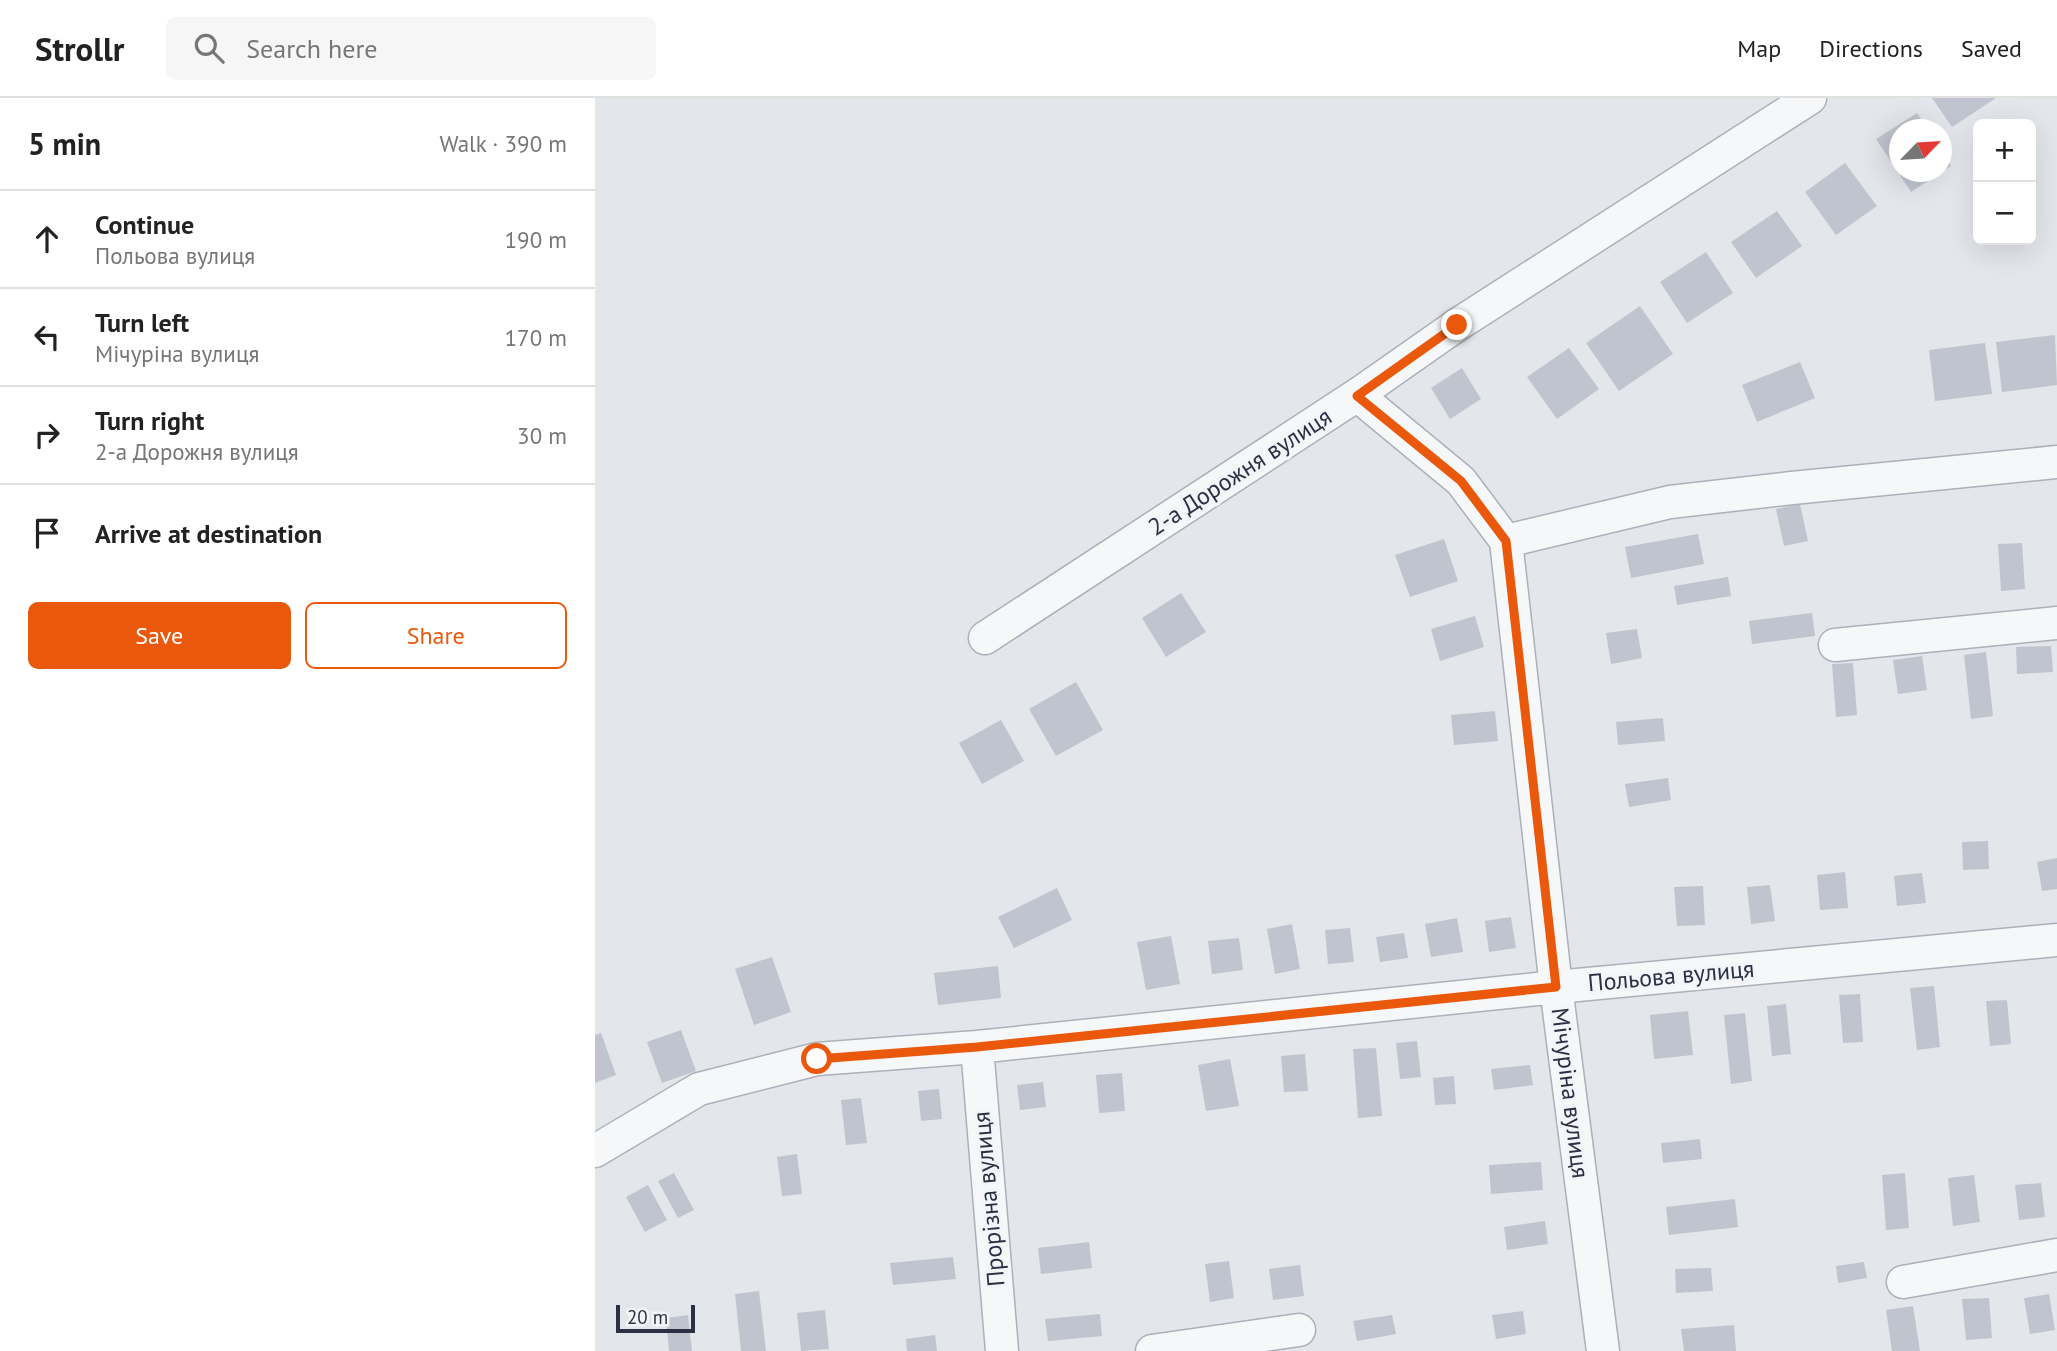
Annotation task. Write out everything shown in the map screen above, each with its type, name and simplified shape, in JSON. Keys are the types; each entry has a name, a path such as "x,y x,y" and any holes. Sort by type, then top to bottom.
{"street":[{"name":"2-а Дорожня вулиця","path":"985,638 1357,396 1457,325 1810,98"},
{"path":"1357,396 1461,481 1506,541 1670,502 2057,462"},
{"name":"Мічуріна вулиця","path":"1506,541 1556,987 1603,1351"},
{"path":"1835,645 2057,623"},
{"name":"Польова вулиця","path":"595,1151 699,1089 817,1059 977,1047 1556,987 2057,940"},
{"name":"Прорізна вулиця","path":"977,1047 1002,1351"},
{"path":"1903,1282 2057,1255"},
{"path":"1152,1351 1299,1329"}],"building":[{"path":"1932,98 1996,98 1952,127 1952,119 1946,119"},
{"path":"1917,113 1921,119 1908,119"},
{"path":"1889,131 1889,159 1876,139"},
{"path":"1845,163 1877,206 1836,235 1805,192"},
{"path":"1904,182 1926,182 1911,192"},
{"path":"1777,211 1802,246 1756,278 1731,242"},
{"path":"1706,252 1733,293 1687,323 1660,282"},
{"path":"1640,306 1673,354 1619,391 1586,343"},
{"path":"2055,335 2057,385 2002,392 1996,342"},
{"path":"1985,343 1992,394 1935,401 1929,350"},
{"path":"1569,348 1599,389 1557,419 1527,377"},
{"path":"1800,362 1815,398 1757,422 1742,385"},
{"path":"1462,368 1481,399 1450,419 1431,388"},
{"path":"1800,504 1808,541 1784,546 1776,509"},
{"path":"1698,534 1704,564 1631,578 1625,547"},
{"path":"1444,539 1458,581 1410,597 1395,555"},
{"path":"2022,543 2025,589 2001,591 1998,544"},
{"path":"1728,577 1731,596 1677,605 1674,586"},
{"path":"1181,593 1206,632 1166,657 1142,618"},
{"path":"1812,613 1815,636 1752,644 1749,621"},
{"path":"1475,616 1484,647 1440,661 1431,629"},
{"path":"1637,629 1642,658 1611,664 1606,633"},
{"path":"2051,646 2053,672 2017,674 2016,647"},
{"path":"1986,652 1993,716 1971,719 1964,655"},
{"path":"1922,656 1927,690 1898,694 1893,660"},
{"path":"1853,663 1857,715 1836,717 1832,664"},
{"path":"1076,682 1103,730 1056,756 1029,709"},
{"path":"1495,711 1498,741 1454,745 1451,715"},
{"path":"1663,718 1665,741 1618,745 1616,722"},
{"path":"1001,720 1024,761 982,784 959,743"},
{"path":"1668,778 1671,800 1629,807 1625,784"},
{"path":"1988,841 1989,869 1963,870 1962,842"},
{"path":"2057,858 2057,889 2042,891 2037,862"},
{"path":"1845,872 1848,908 1820,910 1817,875"},
{"path":"1922,873 1926,903 1897,906 1894,876"},
{"path":"1770,885 1775,921 1751,924 1747,887"},
{"path":"1703,886 1705,925 1677,926 1674,887"},
{"path":"1057,888 1072,920 1014,948 998,917"},
{"path":"1511,917 1516,948 1489,952 1485,921"},
{"path":"1457,918 1463,952 1431,957 1425,924"},
{"path":"1292,924 1300,969 1275,974 1267,929"},
{"path":"1350,928 1354,962 1328,964 1325,930"},
{"path":"1404,933 1408,958 1380,962 1376,937"},
{"path":"1171,936 1180,984 1146,990 1137,942"},
{"path":"1239,938 1243,970 1212,974 1208,941"},
{"path":"772,957 791,1012 754,1025 735,969"},
{"path":"998,966 1001,998 938,1005 934,973"},
{"path":"1934,986 1940,1047 1917,1050 1910,988"},
{"path":"1860,994 1863,1042 1843,1043 1839,995"},
{"path":"2007,1000 2011,1044 1990,1046 1986,1001"},
{"path":"1786,1004 1791,1054 1772,1056 1767,1006"},
{"path":"1688,1011 1693,1055 1654,1059 1650,1015"},
{"path":"1745,1013 1752,1081 1731,1084 1724,1015"},
{"path":"681,1030 696,1071 662,1083 647,1042"},
{"path":"601,1033 616,1075 595,1083 595,1035"},
{"path":"1417,1041 1421,1077 1400,1079 1396,1043"},
{"path":"1376,1048 1382,1116 1358,1118 1353,1049"},
{"path":"1305,1054 1308,1091 1284,1092 1281,1056"},
{"path":"1230,1059 1239,1106 1206,1111 1198,1065"},
{"path":"1530,1065 1533,1085 1494,1090 1491,1069"},
{"path":"1122,1073 1125,1111 1099,1113 1096,1075"},
{"path":"1454,1076 1456,1104 1435,1105 1433,1078"},
{"path":"1043,1082 1046,1107 1020,1110 1017,1085"},
{"path":"939,1089 942,1119 921,1121 918,1091"},
{"path":"861,1098 867,1143 846,1145 841,1100"},
{"path":"1700,1139 1702,1159 1663,1163 1661,1143"},
{"path":"797,1154 802,1194 782,1196 777,1157"},
{"path":"1541,1162 1543,1190 1491,1194 1489,1165"},
{"path":"674,1173 694,1210 678,1218 658,1181"},
{"path":"1905,1173 1909,1228 1886,1230 1882,1175"},
{"path":"1974,1175 1980,1222 1953,1226 1948,1178"},
{"path":"2041,1183 2045,1217 2019,1220 2015,1185"},
{"path":"648,1185 667,1220 645,1232 626,1197"},
{"path":"1735,1199 1738,1227 1669,1235 1666,1207"},
{"path":"1545,1221 1548,1244 1507,1250 1504,1227"},
{"path":"1089,1242 1092,1268 1041,1274 1038,1248"},
{"path":"953,1257 956,1279 893,1285 890,1263"},
{"path":"1229,1261 1234,1298 1210,1302 1205,1264"},
{"path":"1864,1262 1867,1278 1838,1283 1836,1266"},
{"path":"1300,1265 1304,1296 1273,1300 1269,1269"},
{"path":"1711,1268 1713,1291 1676,1293 1675,1269"},
{"path":"759,1291 766,1351 741,1351 735,1294"},
{"path":"2049,1294 2055,1330 2030,1334 2024,1298"},
{"path":"1989,1298 1992,1338 1966,1340 1962,1299"},
{"path":"1913,1306 1920,1351 1892,1351 1886,1310"},
{"path":"825,1310 829,1349 801,1351 797,1313"},
{"path":"1523,1311 1526,1334 1496,1339 1492,1315"},
{"path":"1100,1314 1102,1336 1048,1341 1045,1319"},
{"path":"688,1315 692,1351 669,1351 666,1318"},
{"path":"1392,1315 1396,1334 1357,1341 1353,1321"},
{"path":"1734,1325 1736,1351 1684,1351 1681,1329"},
{"path":"935,1335 937,1351 907,1351 906,1339"}],"route":[{"path":"817,1059 977,1047 1556,987 1506,541 1461,481 1357,396 1457,325"}]}
